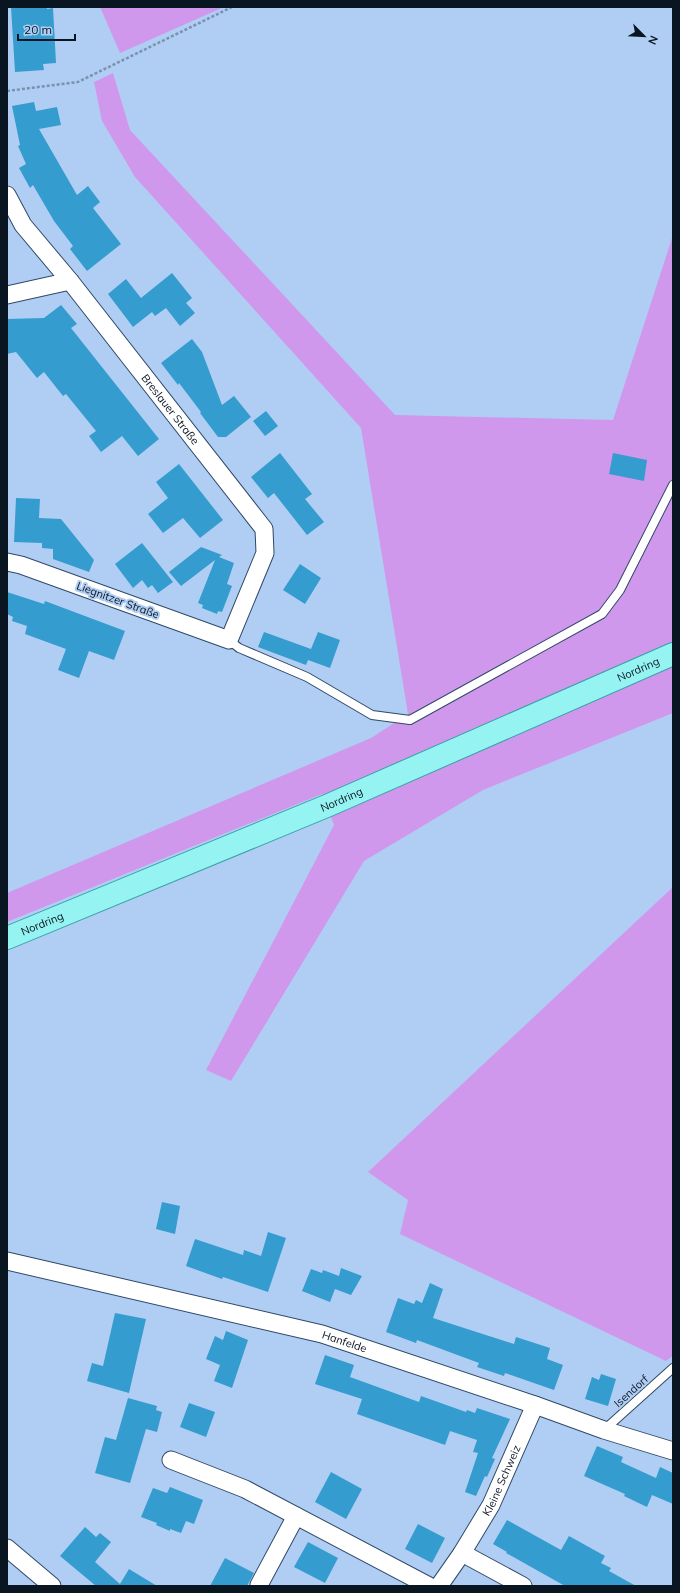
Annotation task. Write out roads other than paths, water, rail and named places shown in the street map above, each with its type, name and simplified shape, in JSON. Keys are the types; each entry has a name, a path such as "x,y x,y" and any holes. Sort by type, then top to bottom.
{"main road":[{"name":"Nordring","path":"7,938 329,805 673,654"}],"street":[{"name":"Breslauer Straße","path":"7,195 23,225 70,281 264,529 265,553 229,640"},
{"path":"7,295 70,281"},
{"name":"Liegnitzer Straße","path":"7,562 21,565 229,640"},
{"name":"Hanfelde","path":"7,1261 322,1334 535,1405 604,1430 673,1451"},
{"name":"Kleine Schweiz","path":"439,1586 491,1505 535,1405"},
{"path":"171,1460 245,1489 429,1586"},
{"path":"259,1584 296,1516"},
{"path":"7,1548 52,1586"},
{"path":"462,1552 523,1586"}],"lane":[{"path":"229,640 239,648 307,676 372,715 410,720 602,614 620,590 673,485"},
{"name":"Isendorf","path":"604,1430 673,1368"}]}
